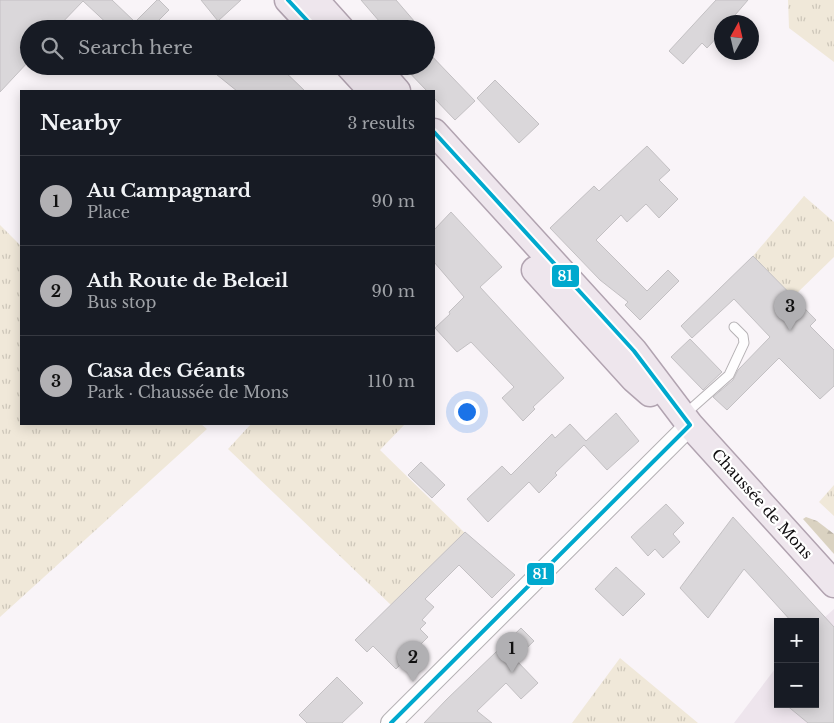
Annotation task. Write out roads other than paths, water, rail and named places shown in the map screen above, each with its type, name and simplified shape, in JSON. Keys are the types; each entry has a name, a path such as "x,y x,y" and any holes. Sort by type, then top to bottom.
{"main road":[{"path":"288,0 306,20"},
{"path":"315,0 333,20"},
{"path":"357,75 371,90"},
{"path":"383,75 396,90"},
{"name":"Chaussée de Mons","path":"435,133 634,351 686,420 834,584"},
{"name":"Chaussée de Mons","path":"435,160 634,380 686,420"}],"street":[{"path":"392,723 686,420"}],"lane":[{"path":"686,420 729,375 744,343 743,336 734,327"}],"place":[{"name":"Casa des Géants","path":"790,331"},
{"name":"Au Campagnard","path":"512,673"},
{"name":"Ath Route de Belœil","path":"413,682"}]}
